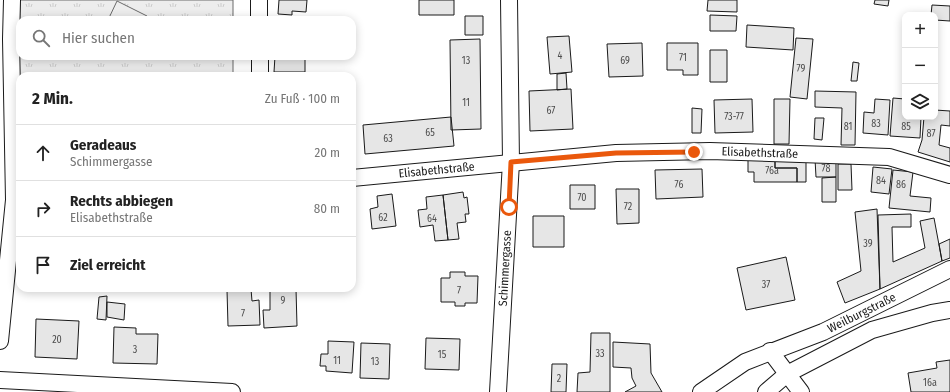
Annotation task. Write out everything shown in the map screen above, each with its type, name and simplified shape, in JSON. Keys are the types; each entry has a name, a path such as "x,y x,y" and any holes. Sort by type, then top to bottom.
{"street":[{"path":"0,341 11,212 5,39 12,0"},
{"path":"259,0 259,16"},
{"name":"Schimmergasse","path":"498,392 511,162 509,0"},
{"path":"260,60 260,72"},
{"name":"Elisabethstraße","path":"356,178 616,153 710,152 889,157 950,175"},
{"name":"Weilburgstraße","path":"701,392 745,362 770,351 823,332 950,269"},
{"name":"Weilburgstraße","path":"766,392 786,374 872,330 932,313 950,310"},
{"path":"770,351 801,392"},
{"path":"0,380 232,392"}],"green space":[{"path":"20,0 233,0 233,16 20,16"},
{"path":"19,60 233,60 233,72 19,72"}],"shaded area":[{"path":"117,1 147,16 110,16"}],"building":[{"path":"279,0 307,0 306,12 292,11 292,15 278,14"},
{"path":"419,0 454,0 454,15 419,15"},
{"path":"708,0 737,0 737,12 707,11"},
{"path":"875,0 889,0 888,6 874,4"},
{"path":"932,5 950,6 950,21 938,20 938,12 931,12"},
{"path":"710,15 737,16 736,31 710,31"},
{"path":"465,16 483,16 483,35 465,35"},
{"path":"747,25 794,28 793,50 746,47"},
{"path":"569,36 572,72 550,74 547,37"},
{"path":"796,38 813,39 807,99 790,97"},
{"path":"480,39 481,129 451,130 450,40"},
{"path":"642,43 643,76 609,77 607,44"},
{"path":"667,43 698,43 698,75 683,75 683,70 667,70"},
{"path":"710,50 727,50 727,82 710,82"},
{"path":"275,60 305,60 305,72 274,72"},
{"path":"853,62 859,63 857,81 851,81"},
{"path":"566,73 567,89 557,90 557,74"},
{"path":"571,89 573,129 530,131 529,91"},
{"path":"815,91 856,92 855,145 841,145 842,108 815,107"},
{"path":"893,98 902,99 902,120 921,120 920,138 890,136"},
{"path":"752,99 753,132 715,133 714,100"},
{"path":"774,99 790,99 789,144 774,144"},
{"path":"875,99 890,100 888,135 863,133 864,112 874,113"},
{"path":"692,108 702,109 701,133 692,133"},
{"path":"938,110 950,111 950,126 941,125 939,145 950,148 950,162 918,152 922,140 924,120 938,120"},
{"path":"451,117 454,146 365,154 363,125"},
{"path":"815,118 824,118 822,140 814,139"},
{"path":"748,159 775,159 775,168 797,168 797,182 754,182 754,172 748,172"},
{"path":"775,159 806,159 806,182 797,182 797,168 775,168"},
{"path":"815,159 836,159 836,177 816,177"},
{"path":"838,164 851,164 852,190 838,190"},
{"path":"873,167 892,169 889,194 871,192"},
{"path":"702,169 703,197 656,199 655,170"},
{"path":"893,170 913,172 910,196 931,198 930,212 889,208"},
{"path":"836,177 836,202 822,202 822,178"},
{"path":"570,185 595,185 595,209 570,209"},
{"path":"616,189 639,189 639,223 617,224"},
{"path":"463,192 464,198 467,197 469,214 465,214 466,222 457,223 459,239 448,240 443,195"},
{"path":"392,194 396,226 372,229 370,209 378,207 377,196"},
{"path":"443,195 448,240 435,241 433,225 420,227 418,210 427,209 426,197"},
{"path":"877,209 880,289 845,303 837,282 861,271 855,212"},
{"path":"911,214 911,227 892,227 893,262 925,248 920,221 934,218 942,261 880,289 878,215"},
{"path":"533,216 564,216 564,247 533,247"},
{"path":"950,239 950,258 942,261 939,244"},
{"path":"786,257 795,300 746,310 737,268"},
{"path":"450,272 465,272 465,276 478,276 477,303 465,303 465,306 455,306 455,302 441,302 441,278 450,278"},
{"path":"227,292 251,292 252,301 259,300 260,325 228,326"},
{"path":"270,292 296,292 297,326 264,328 263,310 270,310"},
{"path":"107,296 106,320 97,319 99,297"},
{"path":"107,302 125,304 124,320 107,317"},
{"path":"36,319 79,321 77,359 35,357"},
{"path":"114,327 136,328 136,334 158,334 157,364 113,363"},
{"path":"591,333 610,333 610,392 577,392 578,373 590,372"},
{"path":"426,338 460,339 459,370 425,369"},
{"path":"328,341 354,342 352,373 326,371 326,366 320,366 321,354 328,354"},
{"path":"613,342 650,344 651,373 662,392 625,392 636,386 632,378 631,368 613,367"},
{"path":"361,343 390,344 389,379 360,378"},
{"path":"950,360 950,392 911,392 908,373 937,368 936,362"},
{"path":"552,364 567,364 566,392 551,392"}],"route":[{"path":"509,207 511,162 616,153 694,152"}]}
